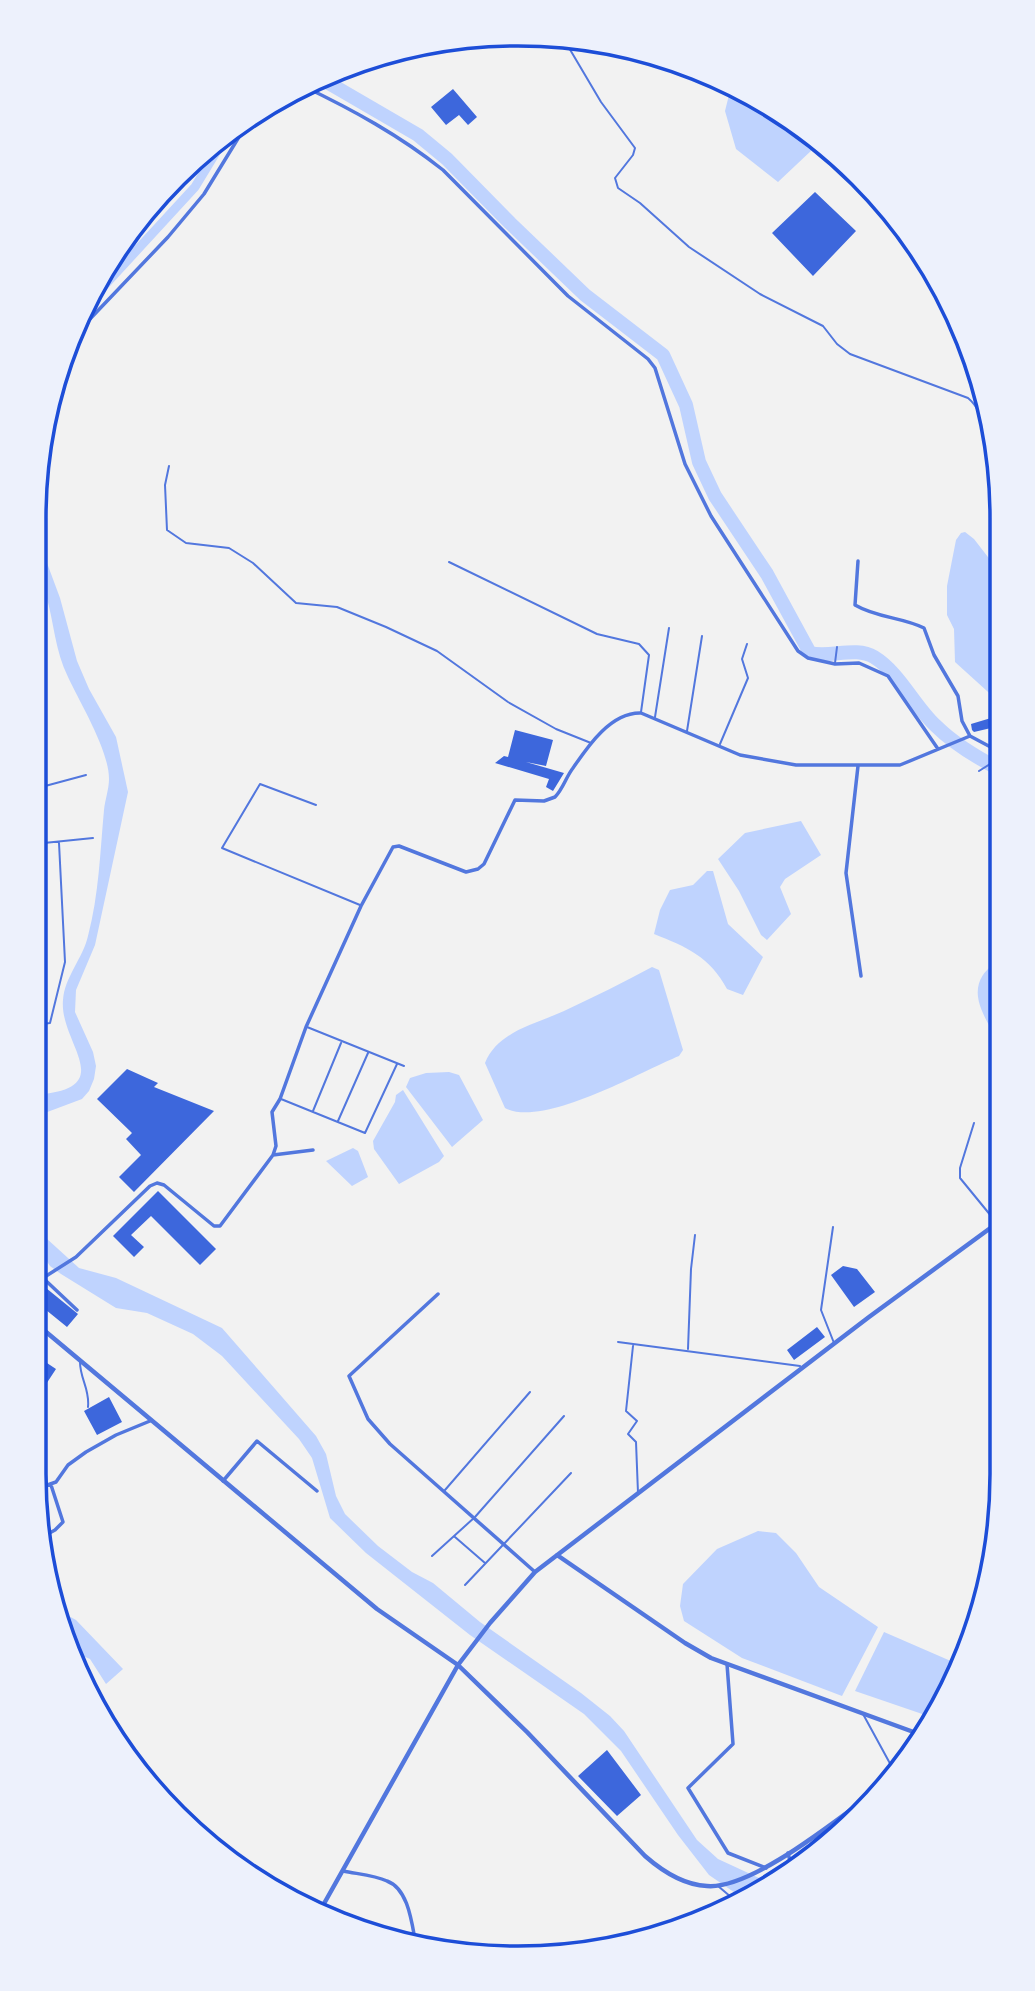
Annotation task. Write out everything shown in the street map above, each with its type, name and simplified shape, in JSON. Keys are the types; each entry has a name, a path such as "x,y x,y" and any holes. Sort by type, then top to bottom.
{"street":[{"path":"314,92 362,115 443,170 568,296 648,359 655,368 685,464 711,516 798,651 808,658 835,664 859,663 888,676 938,750"},
{"path":"89,320 168,237 204,194 239,136"},
{"path":"858,561 855,605 866,612 924,628 934,656 958,696 968,737 990,747"},
{"path":"46,1276 72,1260 150,1186 157,1183 164,1185 214,1226 220,1226 273,1155 276,1146 272,1112 280,1099 306,1027 361,906 393,847 399,846 466,872 478,869 484,864 515,800 544,801 555,797 592,744 613,722 630,712 655,718 740,755 774,762 900,765 968,737"},
{"path":"858,766 846,873 861,976"},
{"path":"273,1155 313,1150"},
{"path":"324,1904 458,1665 490,1623 535,1572 990,1228"},
{"path":"46,1281 78,1310"},
{"path":"438,1294 349,1376 368,1419 390,1444 535,1572"},
{"path":"46,1332 377,1609 458,1665 653,1863 677,1877 704,1886 729,1884 766,1868 844,1813"},
{"path":"46,1486 56,1482 68,1465 86,1452 116,1435 150,1421"},
{"path":"223,1481 257,1441 317,1491"},
{"path":"50,1533 63,1522 51,1485"},
{"path":"557,1555 711,1658 913,1732"},
{"path":"727,1664 733,1744 688,1788 728,1853 766,1868"},
{"path":"788,1853 790,1859"},
{"path":"343,1871 389,1881 400,1888 413,1933"}],"lane":[{"path":"570,49 601,102 635,148 633,155 614,178 618,188 640,203 689,247 719,268 760,294 822,326 849,354 968,398 975,404"},
{"path":"169,466 165,485 167,530 186,543 229,548 253,563 296,603 337,607 437,651 508,702 556,729 592,744"},
{"path":"449,562 597,634 639,644 649,655 640,713"},
{"path":"655,718 669,628"},
{"path":"687,731 702,636"},
{"path":"720,746 748,678 742,659 747,644"},
{"path":"835,664 837,647"},
{"path":"979,771 990,764"},
{"path":"46,786 86,775"},
{"path":"316,805 260,784 222,848 361,906"},
{"path":"46,844 93,838"},
{"path":"46,1024 50,1023 65,962 59,843"},
{"path":"306,1027 404,1066"},
{"path":"313,1112 341,1043"},
{"path":"337,1122 368,1053"},
{"path":"280,1099 365,1133 397,1064"},
{"path":"974,1123 960,1168 960,1178 990,1213"},
{"path":"833,1227 821,1310 834,1344"},
{"path":"688,1350 695,1235"},
{"path":"618,1342 805,1367"},
{"path":"633,1345 626,1411 637,1421 628,1434 636,1442 638,1494"},
{"path":"80,1361 80,1371 89,1394 88,1407"},
{"path":"445,1490 530,1392"},
{"path":"432,1556 475,1517 564,1416"},
{"path":"465,1585 571,1473"},
{"path":"454,1537 486,1563"},
{"path":"862,1713 890,1763"},
{"path":"718,1886 729,1895"}],"water":[{"path":"729,96 780,125 813,149 778,182 736,149 725,111"},
{"path":"965,532 974,539 990,560 990,694 955,662 954,629 947,615 947,586 956,540"},
{"path":"46,560 60,598 77,661 89,689 116,737 128,792 95,945 76,990 75,1012 93,1052 96,1066 94,1079 82,1099 46,1112 46,1093 60,1091 75,1084 81,1074 80,1062 64,1016 63,1000 67,984 86,944 92,920 109,779 99,741 60,657 46,595"},
{"path":"801,821 821,855 785,879 780,887 791,914 767,940 761,935 739,891 718,859 745,833"},
{"path":"707,871 713,871 728,924 763,957 743,995 727,989 713,969 696,954 654,934 660,910 670,890 693,885"},
{"path":"652,967 659,970 683,1050 679,1056 566,1105 543,1111 522,1112 505,1108 485,1063 499,1043 519,1030 575,1006"},
{"path":"449,1072 459,1075 483,1120 452,1147 406,1087 410,1078 426,1073"},
{"path":"403,1090 444,1156 439,1162 399,1184 374,1149 373,1141 395,1102 396,1095"},
{"path":"353,1148 358,1151 368,1177 352,1186 326,1161"},
{"path":"46,1238 79,1268 116,1278 222,1328 316,1436 326,1454 336,1496 345,1514 378,1546 412,1572 433,1583 480,1622 610,1716 624,1731 697,1840 718,1859 760,1878 734,1892 709,1875 678,1835 621,1751 584,1714 470,1635 366,1553 330,1518 312,1458 299,1439 222,1356 193,1334 147,1313 116,1308 50,1266 46,1260"},
{"path":"758,1531 776,1533 796,1553 819,1587 878,1627 842,1696 742,1658 684,1621 680,1606 683,1584 717,1549"},
{"path":"68,1616 76,1620 123,1669 106,1684 90,1659 82,1656"},
{"path":"884,1632 951,1661 923,1714 855,1691"}],"building":[{"path":"453,89 477,117 468,125 459,115 446,125 431,107"},
{"path":"815,192 856,231 813,276 772,233"},
{"path":"990,718 990,728 974,732 971,724"},
{"path":"515,730 553,740 546,766 526,762 564,773 553,791 546,787 549,779 495,763 504,756 508,757"},
{"path":"127,1069 158,1083 154,1087 214,1111 134,1192 119,1177 141,1155 126,1139 132,1133 97,1099"},
{"path":"158,1191 216,1249 200,1265 151,1216 131,1235 144,1247 134,1257 113,1236"},
{"path":"843,1266 857,1269 875,1292 854,1307 831,1275"},
{"path":"46,1288 78,1314 67,1327 46,1310"},
{"path":"817,1327 825,1337 794,1360 787,1350"},
{"path":"46,1364 56,1369 46,1384"},
{"path":"109,1397 122,1422 97,1435 84,1411"},
{"path":"607,1750 641,1795 617,1816 578,1776"}],"waterway":[{"path":"330,84 418,135 447,159 585,295 663,355 686,405 699,462 715,496 767,574 810,653 859,652 874,657 892,672 943,733 990,764"},
{"path":"110,279 195,187 213,157"},
{"path":"990,978 985,990 990,1013"}]}
